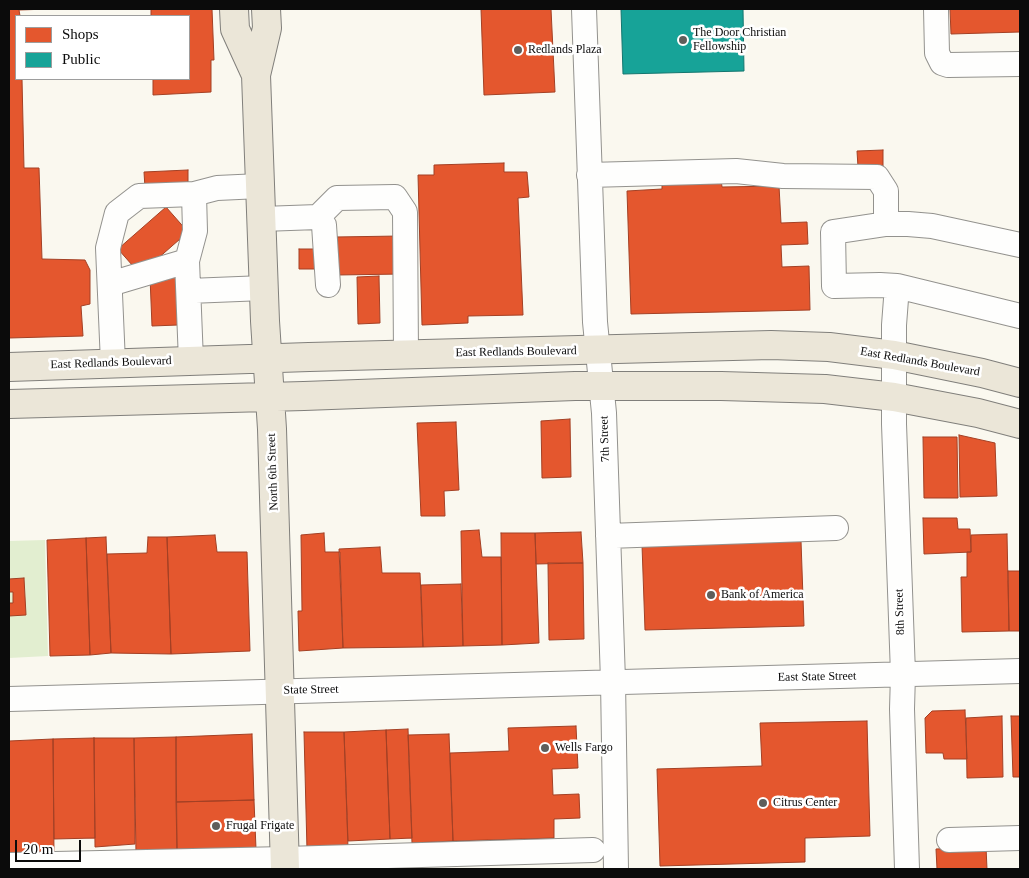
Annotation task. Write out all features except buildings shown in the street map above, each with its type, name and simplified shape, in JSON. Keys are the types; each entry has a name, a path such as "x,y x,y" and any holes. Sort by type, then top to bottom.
{"main road":[{"name":"North 6th Street","path":"234,9 235,28 256,76"},
{"name":"North 6th Street","path":"266,9 267,28 256,76 270,397 285,864"},
{"name":"East Redlands Boulevard","path":"9,367 191,360 771,345 829,348 894,355 982,372 1020,383"},
{"path":"9,404 602,386 721,386 825,389 894,397 978,413 1020,424"}],"street":[{"name":"7th Street","path":"584,9 595,322 602,386 608,536 613,681 616,869"},
{"path":"936,9 937,53 942,62 948,65 1020,64"},
{"path":"590,175 736,170 783,176 876,177 886,191 886,224"},
{"path":"113,363 108,248 117,213 139,196 194,194 217,188 260,186"},
{"path":"191,360 187,260 196,231 194,194"},
{"path":"262,219 318,217 337,198 396,197 405,212 406,355"},
{"path":"318,217 324,225 328,285"},
{"path":"1020,245 932,226 886,224 833,232 834,286 897,286 1020,316"},
{"path":"110,284 187,260"},
{"name":"8th Street","path":"897,286 894,325 894,397 907,869"},
{"path":"189,291 264,288"},
{"path":"608,536 836,528"},
{"name":"East State Street","path":"613,681 1020,671"},
{"name":"State Street","path":"9,699 613,681"},
{"path":"948,840 1020,838"},
{"path":"9,865 285,864 593,850"}],"green space":[{"path":"45,540 48,656 9,658 9,541"}],"place":[{"name":"The Door Christian Fellowship","path":"683,40"},
{"name":"Redlands Plaza","path":"518,50"},
{"name":"Bank of America","path":"711,595"},
{"name":"Wells Fargo","path":"545,748"},
{"name":"Citrus Center","path":"763,803"},
{"name":"Frugal Frigate","path":"216,826"}]}
